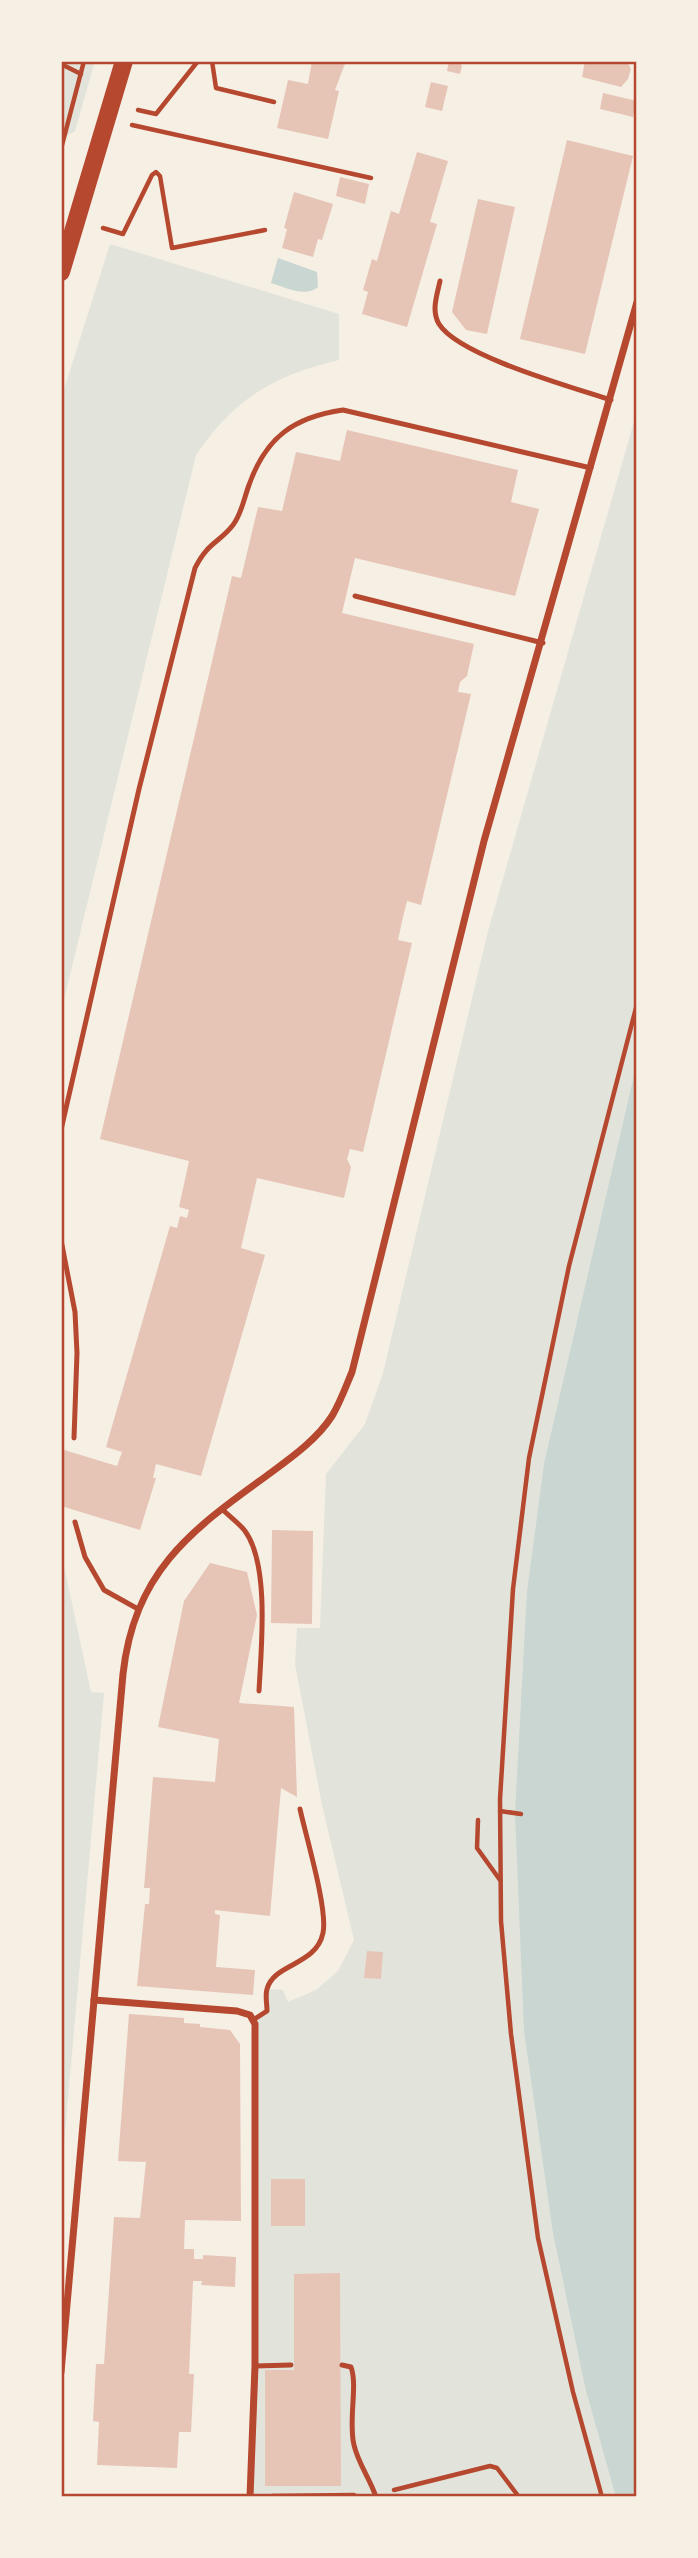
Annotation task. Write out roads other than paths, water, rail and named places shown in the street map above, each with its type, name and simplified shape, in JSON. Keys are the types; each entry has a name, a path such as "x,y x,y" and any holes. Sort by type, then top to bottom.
{"main road":[{"path":"61,272 124,61"}],"street":[{"path":"61,2372 125,1651 138,1609 151,1580 167,1559 198,1527 297,1454 331,1417 352,1372 484,841 637,302"},
{"path":"94,2000 237,2011 250,2015 253,2020 255,2366 250,2497"}],"lane":[{"path":"440,281 435,313 438,322 450,336 479,353 611,400"},
{"path":"61,1130 139,789 195,568 204,549 233,526 256,465 272,443 293,424 317,414 343,410 592,468"},
{"path":"355,596 542,643"},
{"path":"61,1240 75,1312 78,1353 74,1438"},
{"path":"222,1509 245,1531 256,1552 262,1616 259,1691"},
{"path":"75,1522 85,1557 104,1590 138,1609"},
{"path":"253,2020 267,2011 267,1989 275,1977 312,1955 323,1933 320,1902 300,1810"},
{"path":"255,2366 291,2365"},
{"path":"342,2365 351,2367 354,2375 351,2404 354,2445 376,2495"}]}
